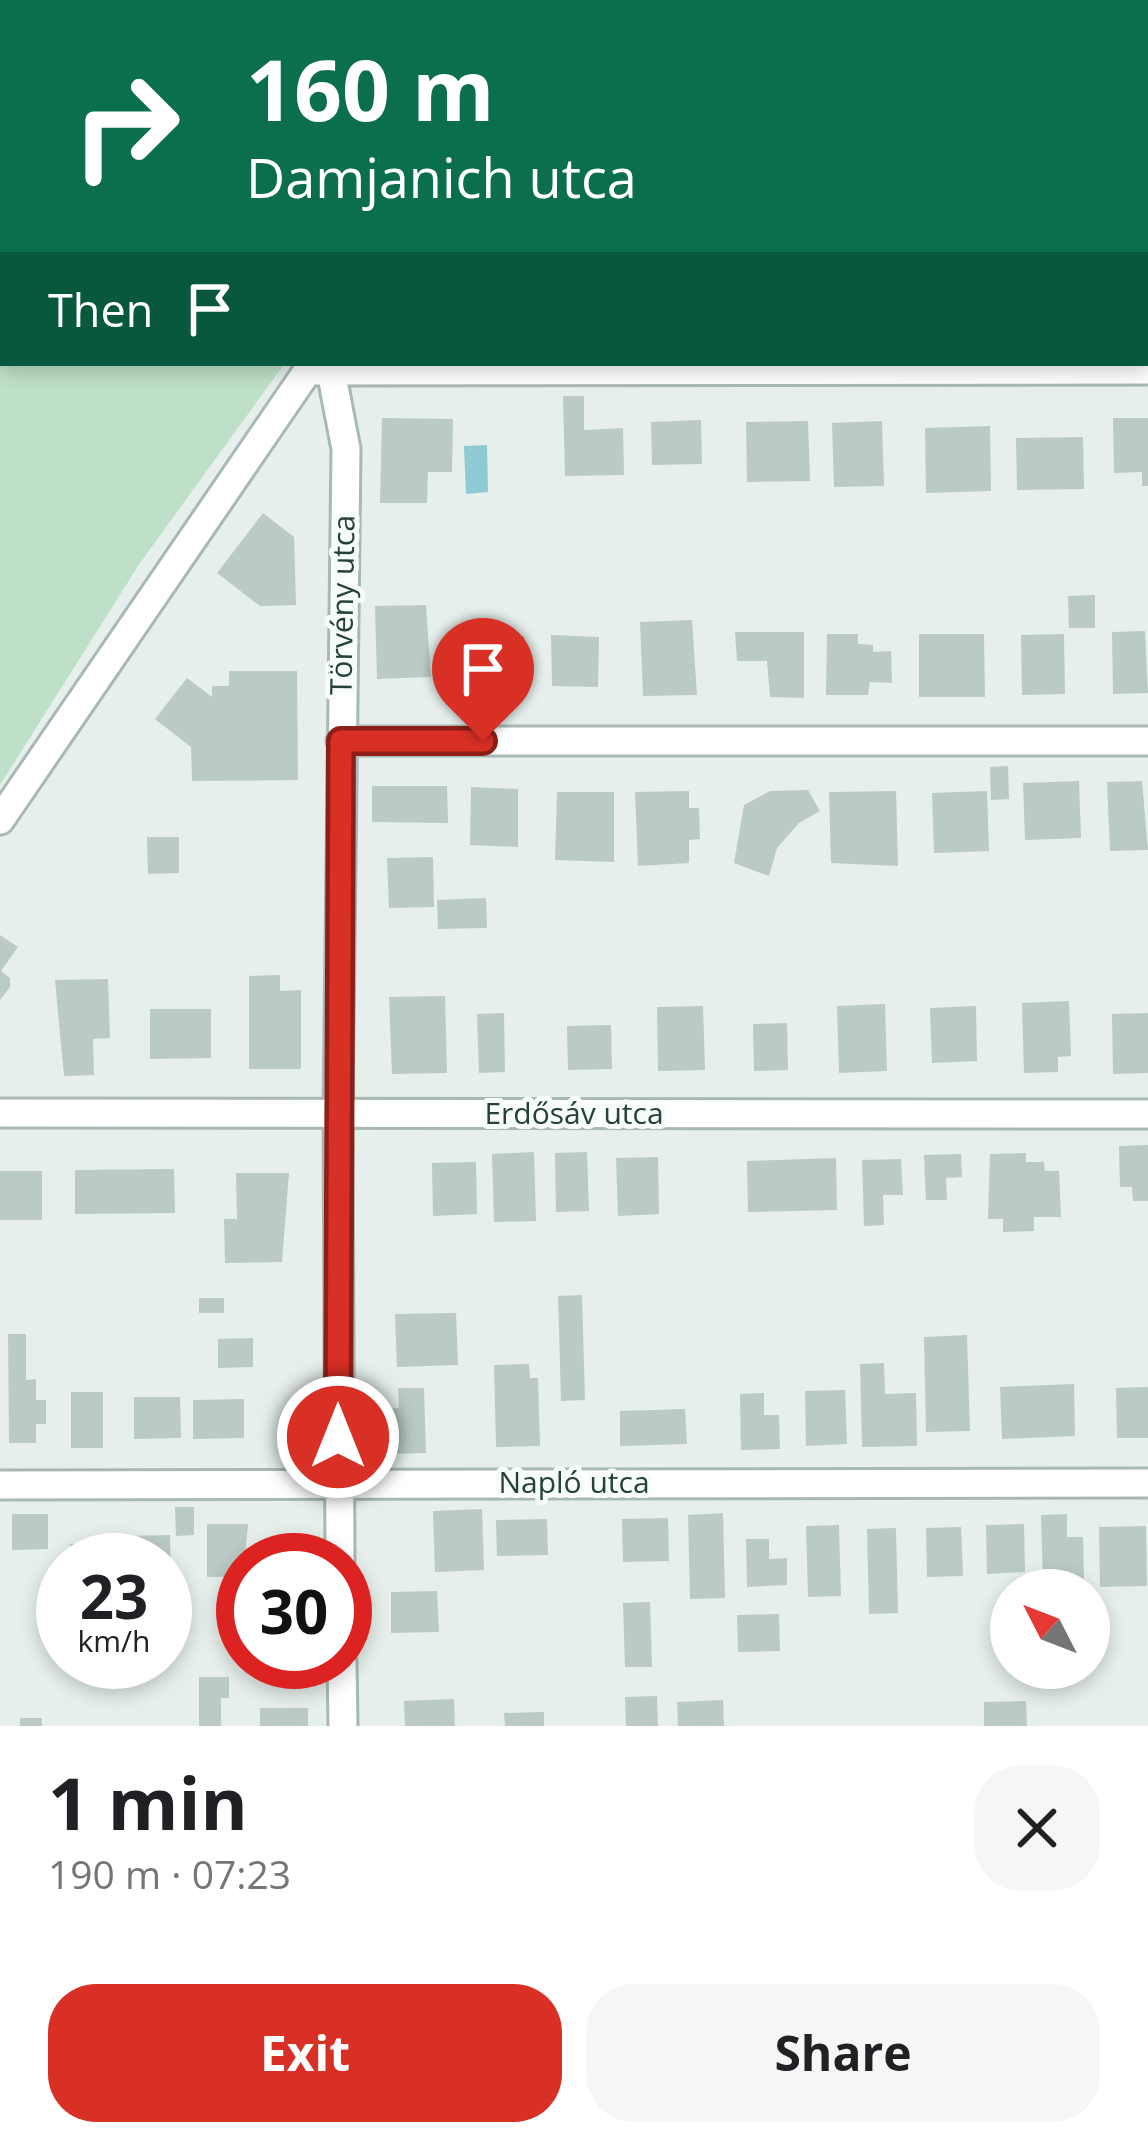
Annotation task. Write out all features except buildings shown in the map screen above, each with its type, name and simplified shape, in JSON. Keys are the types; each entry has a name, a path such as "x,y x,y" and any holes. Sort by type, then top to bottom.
{"street":[{"path":"0,820 317,368 1148,370"},
{"name":"Törvény utca","path":"317,368 346,449 338,1114 339,1533"},
{"path":"341,741 1148,741"},
{"name":"Erdősáv utca","path":"0,1113 1148,1114"},
{"name":"Napló utca","path":"0,1485 1148,1484"},
{"path":"342,1689 343,1726"}],"green space":[{"path":"0,366 283,366 140,563 0,785"}],"water":[{"path":"487,445 488,492 466,494 464,446"}],"route":[{"path":"338,1437 341,741 483,741"}]}
